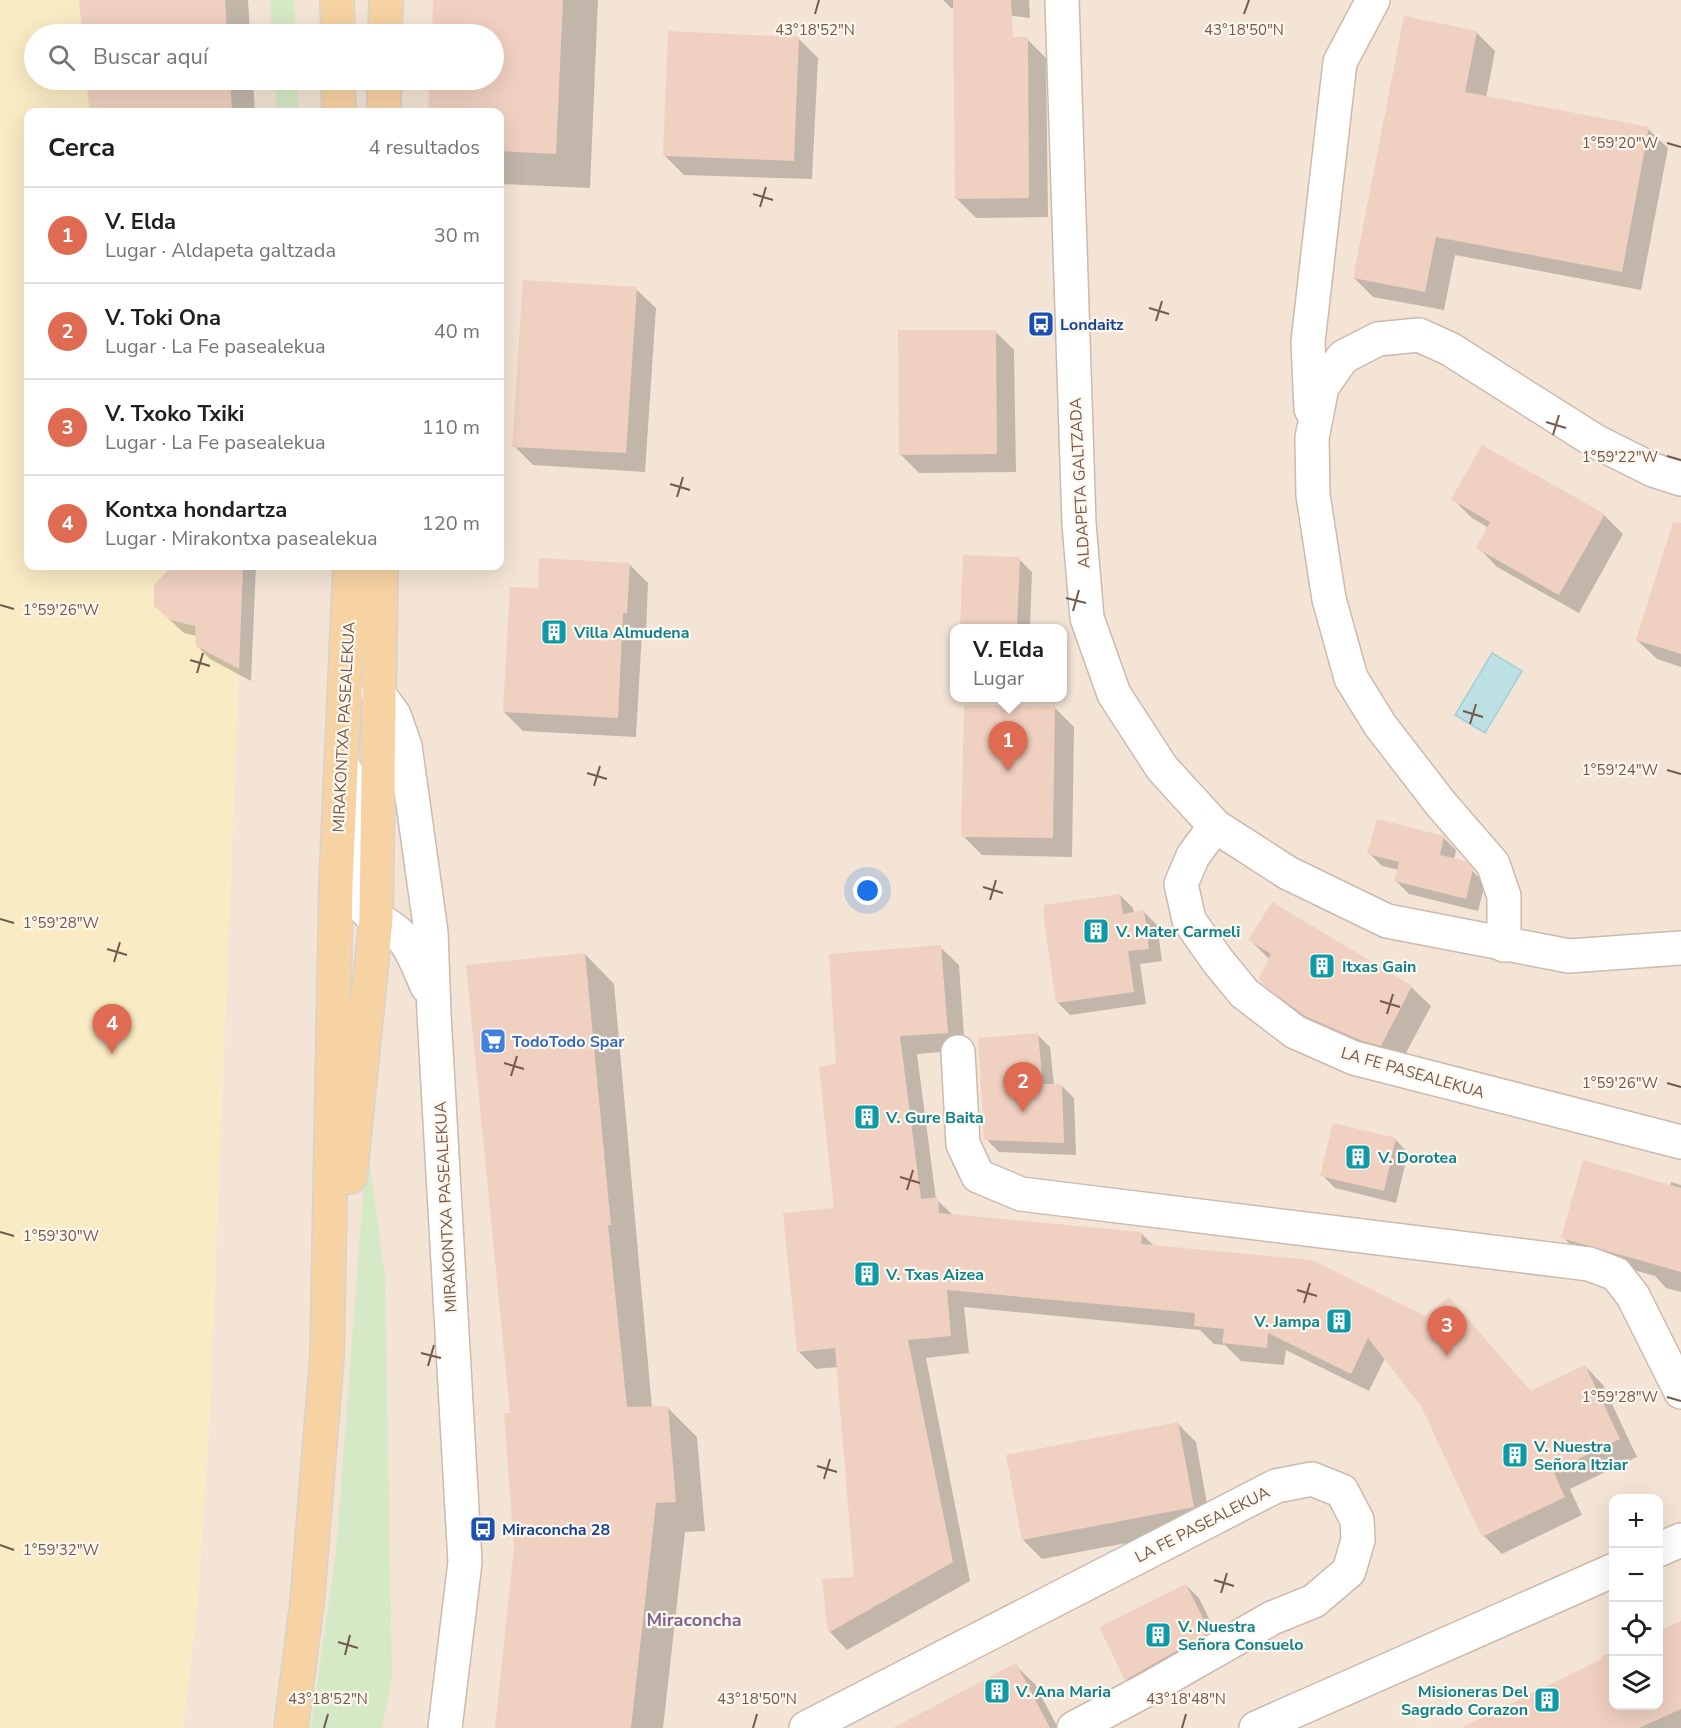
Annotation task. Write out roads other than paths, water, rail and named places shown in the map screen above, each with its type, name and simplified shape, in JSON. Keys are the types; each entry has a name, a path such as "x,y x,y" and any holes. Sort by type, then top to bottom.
{"main road":[{"path":"337,0 338,24"},
{"path":"385,24 386,0"},
{"path":"338,90 339,108"},
{"path":"384,90 384,108"},
{"name":"MIRAKONTXA PASEALEKUA","path":"291,1728 308,1603 327,1356 336,904 350,570"},
{"name":"MIRAKONTXA PASEALEKUA","path":"327,1356 385,924 378,693 381,570"}],"street":[{"name":"ALDAPETA GALTZADA","path":"1062,0 1079,524 1087,618 1113,694 1162,768 1215,826 1288,873 1387,921 1569,956 1681,948"},
{"path":"1373,0 1340,62 1308,342 1313,495 1329,599 1351,678 1380,725 1441,804 1493,864 1504,896 1504,945"},
{"path":"1312,438 1322,387 1343,357 1378,339 1419,335 1450,349 1595,441 1653,470 1681,479"},
{"name":"MIRAKONTXA PASEALEKUA","path":"378,693 394,715 405,746 431,932 465,1562 445,1728"},
{"path":"342,764 358,796 358,900 362,908 385,924 409,947 433,1000"},
{"name":"LA FE PASEALEKUA","path":"1215,826 1193,856 1181,884 1190,920 1217,960 1244,993 1295,1032 1354,1058 1681,1142"},
{"path":"385,924 404,929 412,925 424,910 426,899"},
{"path":"958,1052 963,1144 978,1176 1021,1194 1589,1264 1616,1274 1633,1296 1681,1392"},
{"name":"LA FE PASEALEKUA","path":"806,1728 1276,1486 1312,1479 1342,1491 1357,1520 1358,1540 1349,1570 1314,1601 1272,1618 1074,1728"},
{"path":"1663,1548 1681,1540"},
{"path":"1256,1728 1609,1572"}],"water":[{"path":"1492,653 1522,671 1485,733 1455,715"}],"place":[{"name":"Londaitz","path":"1041,324"},
{"name":"Villa Almudena","path":"554,632"},
{"name":"V. Elda","path":"1008,771"},
{"name":"V. Mater Carmeli","path":"1096,931"},
{"name":"Itxas Gain","path":"1322,966"},
{"name":"TodoTodo Spar","path":"493,1041"},
{"name":"Kontxa hondartza","path":"112,1054"},
{"name":"V. Toki Ona","path":"1023,1112"},
{"name":"V. Gure Baita","path":"867,1117"},
{"name":"V. Dorotea","path":"1358,1157"},
{"name":"V. Txas Aizea","path":"867,1274"},
{"name":"V. Jampa","path":"1339,1321"},
{"name":"V. Txoko Txiki","path":"1447,1356"},
{"name":"V. Nuestra Señora Itziar","path":"1515,1455"},
{"name":"Miraconcha 28","path":"483,1529"},
{"name":"V. Nuestra Señora Consuelo","path":"1158,1635"},
{"name":"V. Ana Maria","path":"997,1691"},
{"name":"Misioneras Del Sagrado Corazon","path":"1547,1700"}],"district":[{"name":"Miraconcha","path":"694,1620"}]}
